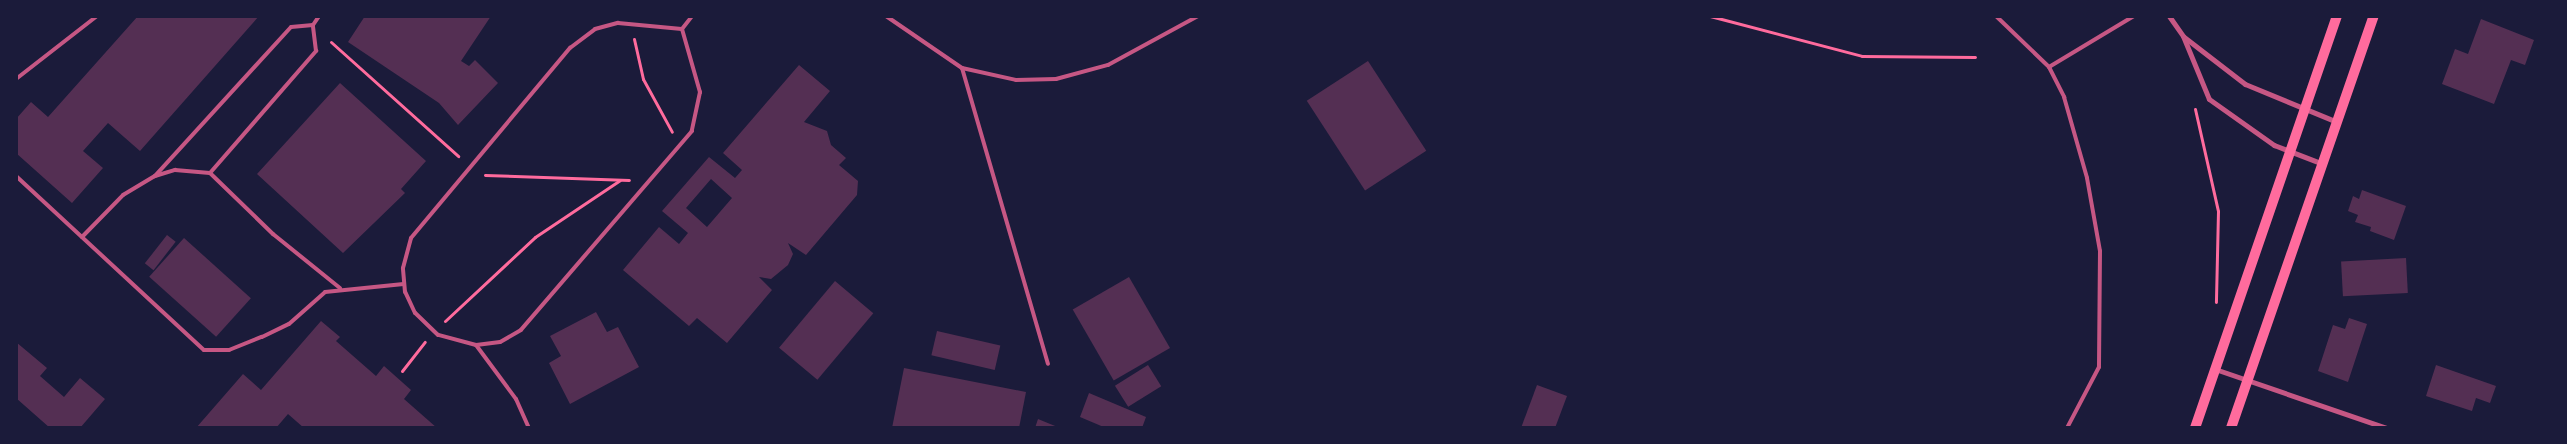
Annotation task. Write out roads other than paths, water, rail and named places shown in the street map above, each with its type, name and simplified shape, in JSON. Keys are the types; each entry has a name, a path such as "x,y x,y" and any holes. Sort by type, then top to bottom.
{"main road":[{"path":"2194,428 2291,152 2336,16"},
{"path":"2231,428 2374,16"}],"street":[{"path":"2170,16 2183,36 2209,98 2255,133 2291,152 2323,164"},
{"path":"2183,36 2244,84 2306,107 2337,122"},
{"path":"2215,369 2386,428"}],"lane":[{"path":"16,79 97,16"},
{"path":"210,173 316,50 313,25 319,16"},
{"path":"682,29 692,16"},
{"path":"886,16 962,68 1016,80 1056,79 1108,65 1198,16"},
{"path":"1996,16 2049,66 2079,146 2100,251 2099,367 2066,428"},
{"path":"2049,66 2134,16"},
{"path":"633,23 682,29 700,92 695,123 683,143 527,325 500,342 476,346 434,332 415,314 404,284 404,260 411,238 582,37 611,24 633,23"},
{"path":"155,176 291,27 313,25"},
{"path":"962,68 1048,364"},
{"path":"82,237 123,194 155,176 175,170 210,173 273,234 340,288"},
{"path":"16,176 188,336 214,352 262,337 289,324 313,299 340,288 404,284"},
{"path":"476,346 516,398 529,428"}]}
